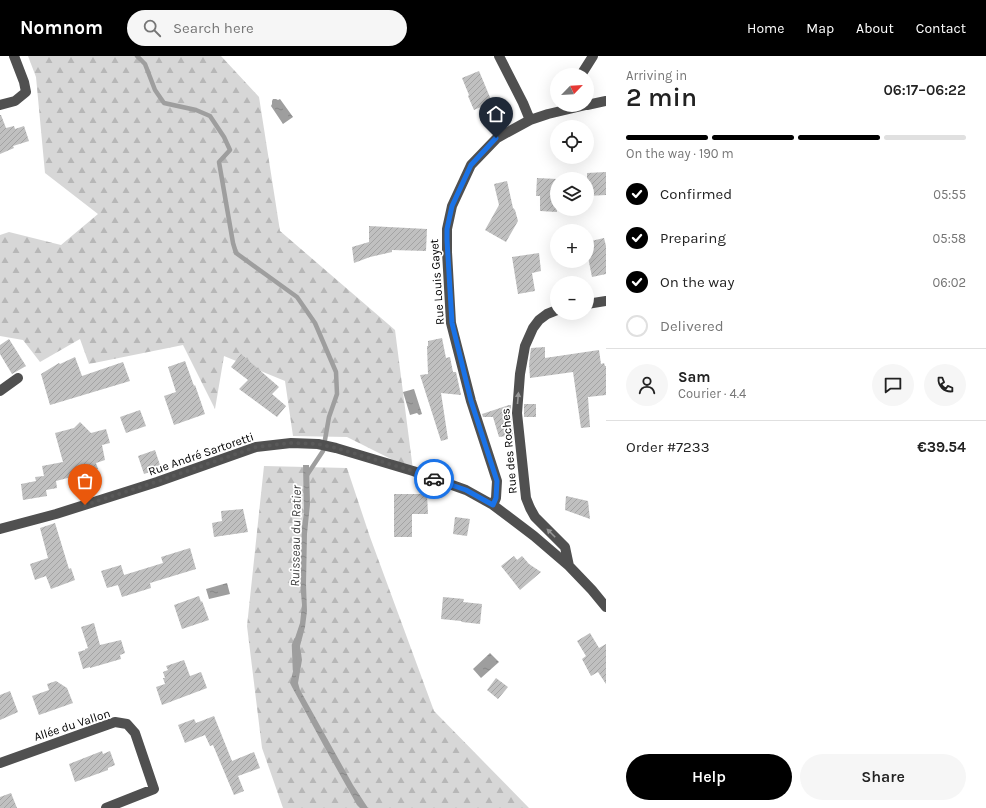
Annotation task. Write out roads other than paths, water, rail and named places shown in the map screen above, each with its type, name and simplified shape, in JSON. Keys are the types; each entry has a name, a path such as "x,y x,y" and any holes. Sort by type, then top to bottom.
{"street":[{"path":"0,105 15,101 26,92 24,82 14,56"},
{"path":"499,56 530,120"},
{"path":"585,68 593,56"},
{"name":"Rue Louis Gayet","path":"594,104 606,101"},
{"name":"Rue Louis Gayet","path":"493,505 496,498 497,481 471,401 452,323 447,252 447,229 452,206 471,165 496,138 530,120 552,112"},
{"path":"594,303 606,301"},
{"name":"Rue des Roches","path":"550,313 539,320 533,328 525,346 520,374 517,414 526,498 535,517 565,547 568,566"},
{"path":"0,391 18,378"},
{"name":"Rue André Sartoretti","path":"0,529 56,514 149,485 256,447 291,443 318,444 413,471 466,490 493,505 534,536 568,566 592,590 606,607"},
{"name":"Allée du Vallon","path":"0,763 115,722 127,724 135,733 154,789 106,808"}],"water":[{"path":"273,99 280,99 293,117 283,124 271,106"},
{"path":"414,389 422,414 419,415 417,413 410,415 403,392"},
{"path":"303,465 309,465 310,504 307,534 307,611 300,646 302,660 298,683 300,690 353,785 368,808 360,808 357,805 290,683 296,660 294,641 300,623 302,605 300,581 302,526 304,513"},
{"path":"227,583 230,594 209,599 206,589"},
{"path":"490,653 499,662 481,678 473,669"}],"waterway":[{"name":"Ruisseau du Ratier","path":"137,56 145,64 155,90 164,103 196,110 210,116 224,137 230,150 219,162 236,253 297,297 315,323 336,372 337,394 329,417 323,451 307,475"},
{"name":"Ruisseau du Ratier","path":"295,670 294,645 296,640"}]}
